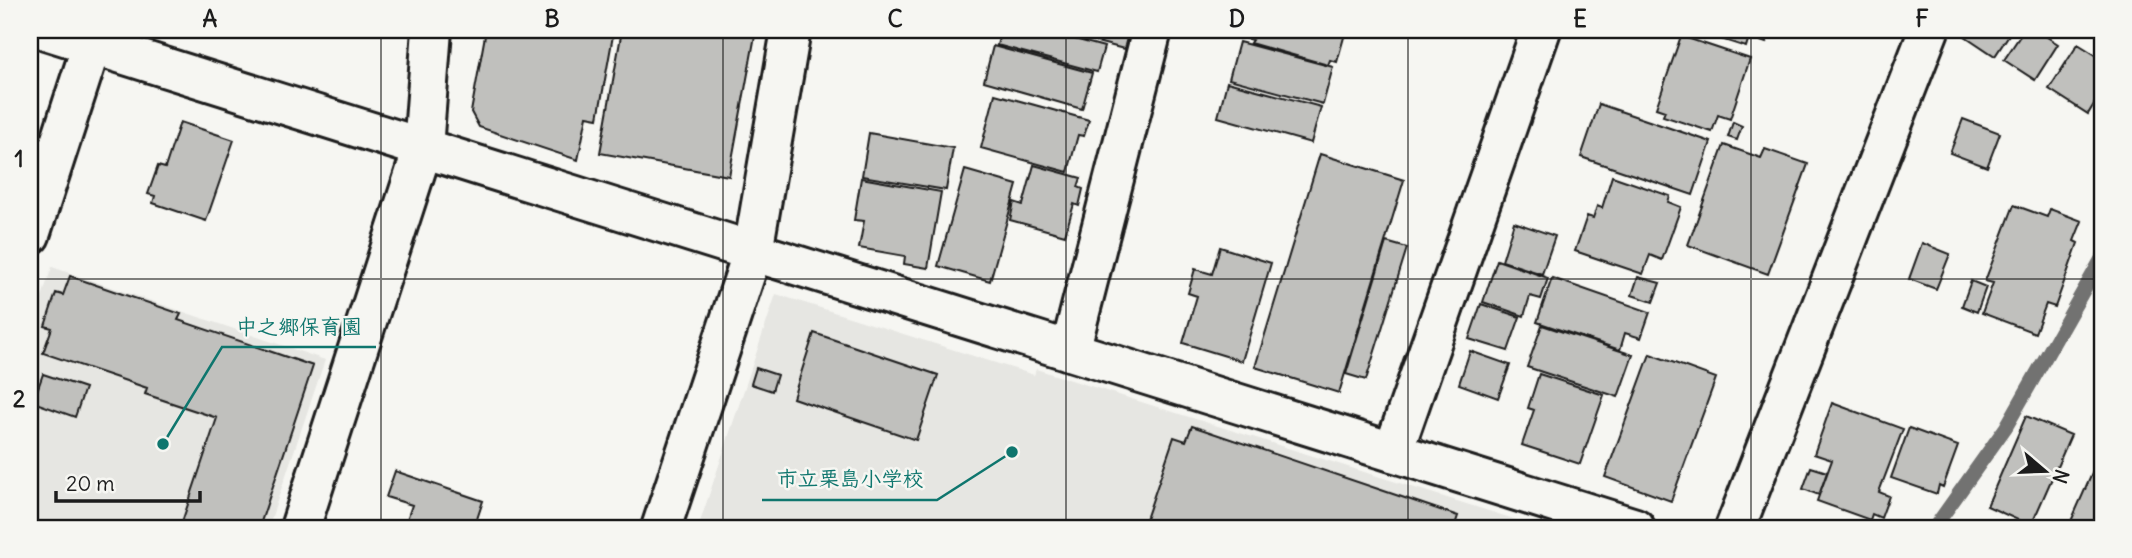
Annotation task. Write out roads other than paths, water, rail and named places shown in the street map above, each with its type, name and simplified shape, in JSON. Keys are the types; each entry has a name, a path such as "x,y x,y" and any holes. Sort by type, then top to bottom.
{"street":[{"path":"46,30 92,37 423,148 1635,528"},
{"path":"300,528 423,148 432,30"},
{"path":"661,528 753,251 791,30"},
{"path":"1070,351 1152,30"},
{"path":"1393,452 1541,30"},
{"path":"1735,528 1929,30"},
{"path":"30,234 92,37"}],"waterway":[{"path":"1934,528 2006,427 2102,258"}],"place":[{"name":"中之郷保育園","path":"163,444"},
{"name":"市立栗島小学校","path":"1012,452"}]}
